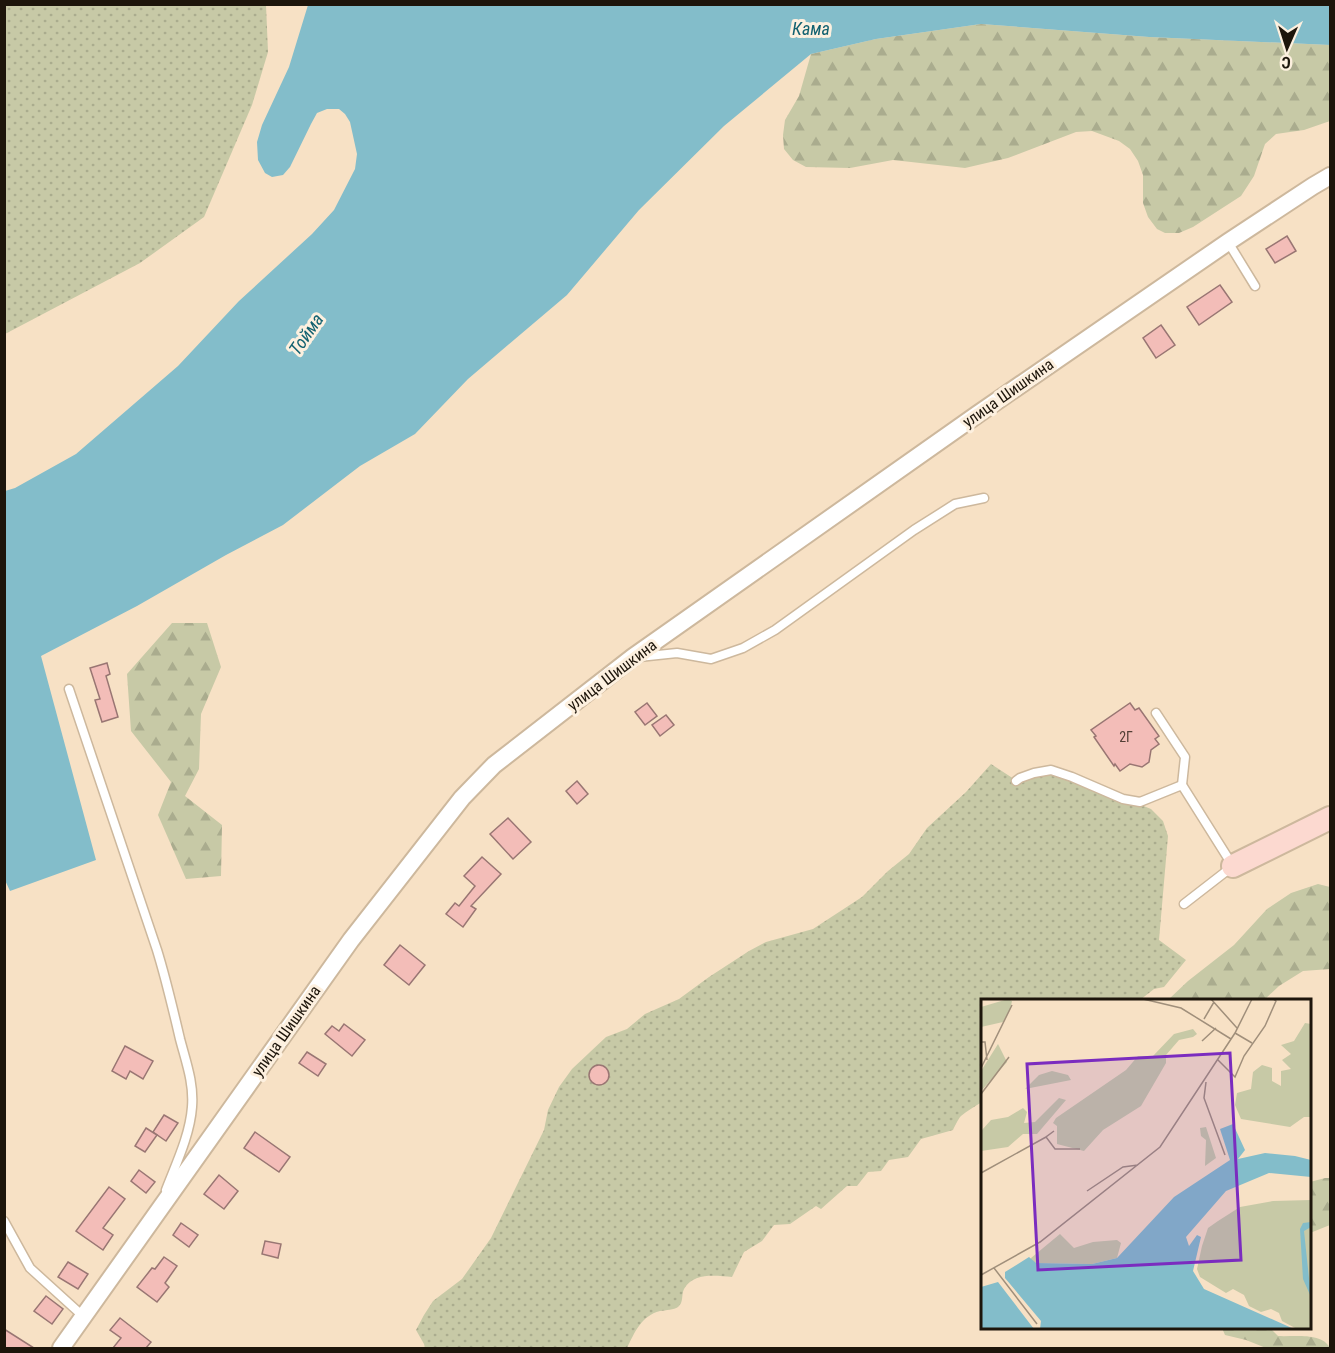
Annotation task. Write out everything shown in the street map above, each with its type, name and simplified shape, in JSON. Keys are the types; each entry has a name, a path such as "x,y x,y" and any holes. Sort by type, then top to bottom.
{"street":[{"name":"улица Шишкина","path":"61,1348 351,940 462,798 494,765 633,657 978,414 1228,242 1330,176"},
{"path":"1233,866 1330,818"}],"lane":[{"path":"1228,242 1255,286"},
{"path":"633,657 677,653 711,659 743,648 775,630 914,530 955,504 984,498"},
{"path":"69,689 167,982 193,1091 192,1110 178,1160 156,1216"},
{"path":"1156,713 1185,757 1182,785 1233,866 1184,904"},
{"path":"1016,782 1034,773 1051,770 1123,799 1140,802 1182,785"},
{"path":"4,1221 30,1268 84,1317"}],"green space":[{"path":"5,4 266,5 268,52 252,105 204,217 140,263 5,334"},
{"path":"981,24 1149,37 1330,45 1330,121 1304,130 1276,134 1265,144 1254,176 1241,196 1193,227 1179,233 1165,233 1157,229 1148,217 1143,203 1143,175 1130,149 1119,141 1092,131 1076,132 1008,158 965,168 893,160 850,168 806,167 793,160 784,149 785,120 799,96 811,54 876,39"},
{"path":"172,623 207,623 221,667 201,714 199,769 185,796 222,825 221,876 186,879 158,815 171,782 131,731 127,674"},
{"path":"991,764 1014,779 1030,771 1050,768 1151,809 1163,821 1168,836 1159,940 1186,960 1164,987 1154,989 1141,999 981,999 981,1103 961,1116 953,1130 921,1139 908,1157 889,1160 881,1171 868,1172 857,1186 847,1186 821,1209 816,1206 790,1224 774,1225 762,1241 744,1252 732,1277 706,1276 693,1280 684,1289 678,1307 653,1313 643,1321 627,1348 425,1348 416,1330 433,1301 462,1279 491,1238 544,1130 548,1110 559,1087 572,1069 606,1037 627,1029 645,1014 679,999 749,951 766,942 813,929 862,897 909,854 927,828 966,792"},
{"path":"1318,884 1330,887 1330,969 1303,971 1279,986 1265,999 1169,999 1234,945 1267,909 1291,893"},
{"path":"1330,1178 1330,1225 1311,1233 1311,1182"},
{"path":"1222,1329 1271,1329 1278,1336 1314,1337 1326,1343 1330,1348 1266,1348 1225,1335"}],"water":[{"path":"1330,4 1330,45 1149,37 981,24 876,39 811,54 724,126 639,210 567,295 468,379 415,434 360,466 283,525 41,656 96,860 10,891 4,878 5,491 15,488 76,454 178,366 239,301 312,234 334,210 355,169 357,154 350,122 339,109 327,109 317,113 290,167 283,175 272,177 265,173 258,160 257,142 262,125 289,67 308,5"}],"building":[{"path":"1287,236 1296,251 1275,263 1266,249"},
{"path":"1220,285 1232,302 1199,325 1187,307"},
{"path":"1161,325 1175,345 1156,358 1143,338"},
{"path":"107,663 110,674 106,676 118,717 102,722 95,700 100,699 90,668"},
{"path":"647,703 657,716 645,725 635,712"},
{"path":"1130,703 1135,710 1139,708 1159,736 1155,739 1159,744 1151,750 1149,762 1142,767 1130,764 1120,771 1115,764 1114,766 1091,730"},
{"path":"666,715 674,725 660,736 652,725"},
{"path":"577,781 588,794 577,804 566,791"},
{"path":"508,818 531,842 513,859 490,834"},
{"path":"482,857 501,874 471,906 476,909 463,927 446,914 455,903 459,906 475,886 464,876"},
{"path":"400,945 425,965 409,985 384,965"},
{"path":"344,1024 365,1040 352,1056 325,1034 332,1026 339,1031"},
{"path":"125,1046 153,1061 143,1079 130,1071 126,1079 112,1071"},
{"path":"307,1052 326,1064 318,1076 299,1063"},
{"path":"599,1065 606,1068 609,1075 606,1082 599,1085 592,1082 589,1075 592,1068"},
{"path":"164,1115 178,1123 166,1141 153,1132"},
{"path":"146,1128 157,1135 145,1152 135,1146"},
{"path":"255,1132 290,1157 279,1172 244,1148"},
{"path":"139,1170 155,1182 146,1193 131,1181"},
{"path":"219,1175 238,1191 224,1209 204,1194"},
{"path":"109,1187 125,1199 103,1228 113,1235 103,1250 76,1231"},
{"path":"181,1223 198,1235 189,1247 173,1235"},
{"path":"265,1241 281,1244 278,1258 262,1254"},
{"path":"164,1257 177,1266 165,1283 169,1287 157,1302 137,1287"},
{"path":"68,1262 88,1274 78,1289 58,1277"},
{"path":"46,1296 63,1309 52,1324 34,1311"},
{"path":"120,1318 151,1342 146,1348 113,1348 121,1338 110,1330"},
{"path":"4,1329 34,1348 4,1348"}],"water label":[{"name":"Кама","path":"811,28"},
{"name":"Тойма","path":"306,334"}]}
